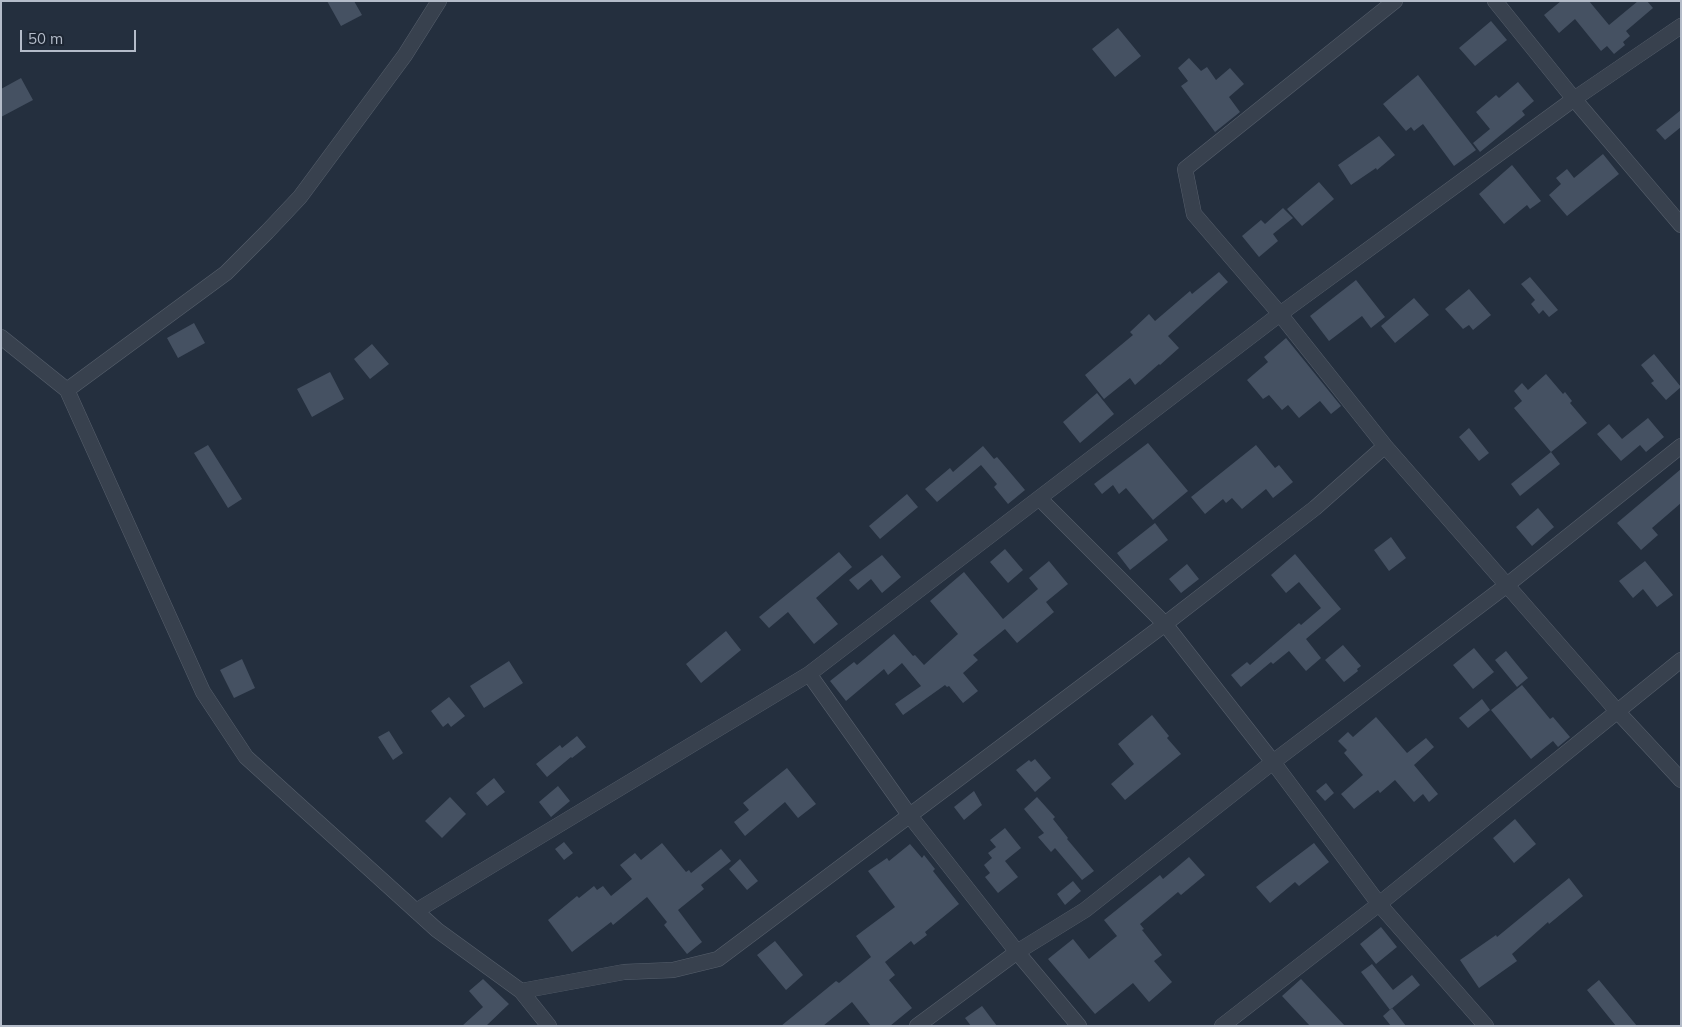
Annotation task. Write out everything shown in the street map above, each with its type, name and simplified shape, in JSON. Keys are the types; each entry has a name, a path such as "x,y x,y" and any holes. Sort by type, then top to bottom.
{"street":[{"path":"67,390 226,273 300,197 405,55 439,1"},
{"path":"1395,1 1185,169 1194,214 1280,314 1385,446 1617,711 1681,780"},
{"path":"1495,1 1574,99 1681,225"},
{"path":"416,911 809,674 1280,314 1574,99 1681,26"},
{"path":"1,337 67,390 203,692 246,757 436,930 521,991 549,1026"},
{"path":"521,991 624,972 673,970 718,959 1165,624 1315,508 1385,446"},
{"path":"917,1026 1017,952 1085,910 1273,762 1507,585 1681,446"},
{"path":"1040,498 1165,624 1273,762 1379,904 1486,1026"},
{"path":"1222,1026 1379,904 1681,660"},
{"path":"809,674 910,816 1017,952 1079,1026"}],"building":[{"path":"327,1 354,1 362,15 341,26"},
{"path":"1561,1 1589,1 1609,25 1638,1 1647,1 1653,8 1626,31 1630,36 1623,42 1625,45 1614,54 1607,46 1601,51 1575,19 1559,33 1544,15"},
{"path":"1491,21 1507,40 1475,66 1459,48"},
{"path":"1118,28 1141,56 1115,77 1092,49"},
{"path":"1189,58 1201,71 1207,67 1216,80 1230,68 1244,84 1229,97 1240,112 1215,132 1181,86 1188,81 1178,68"},
{"path":"1418,75 1476,150 1454,166 1423,124 1414,131 1411,127 1406,131 1383,104"},
{"path":"21,78 33,100 1,117 1,89"},
{"path":"1518,82 1534,101 1522,111 1525,115 1480,152 1473,143 1490,129 1476,112 1496,95 1499,98"},
{"path":"1681,110 1681,127 1665,140 1656,130"},
{"path":"1379,136 1395,155 1377,170 1376,168 1351,185 1338,165"},
{"path":"1603,154 1619,174 1567,216 1549,195 1561,184 1556,178 1567,169 1574,178"},
{"path":"1512,165 1541,201 1530,209 1527,205 1504,224 1479,194"},
{"path":"1319,182 1334,199 1302,226 1287,209"},
{"path":"1283,208 1293,218 1273,234 1278,241 1259,257 1242,236 1261,220 1265,224"},
{"path":"1219,272 1228,282 1168,336 1179,348 1135,385 1130,378 1104,399 1085,375 1133,335 1130,332 1149,314 1155,321 1190,291 1192,294"},
{"path":"1530,277 1558,310 1549,317 1543,310 1539,314 1531,304 1535,300 1521,284"},
{"path":"1356,280 1385,317 1371,328 1362,316 1329,341 1310,316"},
{"path":"1469,289 1491,315 1473,330 1469,325 1463,329 1445,309"},
{"path":"1414,298 1429,315 1395,343 1381,326"},
{"path":"194,323 205,343 178,358 167,338"},
{"path":"1286,338 1341,406 1331,414 1320,401 1299,418 1288,405 1282,410 1269,395 1263,399 1247,380 1268,362 1264,357"},
{"path":"372,344 389,364 370,379 354,359"},
{"path":"1654,354 1681,387 1666,400 1651,383 1654,381 1641,365"},
{"path":"330,372 344,399 312,417 297,389"},
{"path":"1546,374 1563,394 1565,392 1572,401 1570,403 1587,423 1551,452 1514,408 1522,401 1514,391 1522,383 1528,390"},
{"path":"1097,393 1114,414 1080,443 1063,422"},
{"path":"1648,418 1664,437 1646,452 1640,445 1621,461 1597,434 1609,424 1622,439"},
{"path":"1469,428 1489,453 1479,461 1459,437"},
{"path":"1148,443 1188,491 1153,520 1126,488 1119,494 1113,485 1102,494 1094,484"},
{"path":"208,445 242,499 228,508 194,453"},
{"path":"1256,445 1275,468 1279,465 1293,482 1273,498 1266,489 1242,509 1232,498 1226,503 1223,499 1205,514 1191,497"},
{"path":"983,446 994,459 997,457 1025,490 1008,504 994,487 997,484 981,465 937,502 925,489 950,468 953,472"},
{"path":"1551,452 1560,464 1520,496 1511,484"},
{"path":"1681,469 1681,503 1652,528 1658,535 1641,550 1617,523"},
{"path":"907,494 918,507 880,539 869,526"},
{"path":"1538,508 1554,527 1532,546 1516,527"},
{"path":"1155,523 1168,540 1130,570 1117,553"},
{"path":"1391,537 1406,558 1389,571 1374,550"},
{"path":"1005,549 1023,570 1008,583 990,562"},
{"path":"839,552 852,567 816,598 838,624 814,644 788,612 769,628 759,617"},
{"path":"1295,554 1341,609 1306,639 1321,658 1306,671 1289,651 1273,664 1271,662 1241,687 1231,675 1247,662 1250,665 1299,623 1301,625 1321,608 1299,582 1286,593 1271,575"},
{"path":"882,555 901,577 882,593 871,579 858,590 849,580"},
{"path":"1049,561 1068,584 1046,602 1054,612 1017,643 1005,629 973,655 978,660 963,673 978,691 963,703 949,686 945,685 903,715 895,704 921,686 902,663 888,675 884,669 846,701 830,681 854,662 857,665 894,634 913,656 915,655 924,665 958,634 930,601 964,572 1003,619 1038,589 1029,578"},
{"path":"1645,561 1673,595 1657,607 1643,589 1633,598 1619,581"},
{"path":"1187,564 1199,579 1181,593 1169,579"},
{"path":"726,631 741,650 701,683 686,664"},
{"path":"1343,645 1361,666 1357,669 1358,671 1344,682 1325,660"},
{"path":"1474,648 1494,672 1473,689 1453,665"},
{"path":"1506,651 1528,678 1517,687 1495,660"},
{"path":"242,659 255,688 234,698 220,670"},
{"path":"509,661 523,683 484,708 470,686"},
{"path":"1522,685 1550,719 1553,717 1570,737 1558,747 1553,741 1531,759 1491,710"},
{"path":"449,697 465,716 451,727 448,723 443,727 431,711"},
{"path":"1482,699 1490,710 1468,728 1459,718"},
{"path":"1152,715 1169,736 1167,738 1181,754 1125,800 1111,784 1134,764 1118,744"},
{"path":"1376,717 1407,753 1426,738 1434,747 1414,765 1438,794 1429,802 1423,794 1414,802 1395,780 1380,793 1378,790 1354,809 1341,794 1363,775 1344,753 1347,750 1338,741 1348,732 1353,737"},
{"path":"389,731 403,753 393,760 378,737"},
{"path":"577,736 586,747 547,777 536,764 560,745 562,748"},
{"path":"1035,759 1051,778 1035,792 1016,770 1029,760 1031,762"},
{"path":"787,768 816,804 798,818 785,802 745,836 734,822 749,810 743,803"},
{"path":"494,778 505,792 487,806 476,793"},
{"path":"1326,783 1334,793 1325,801 1316,791"},
{"path":"558,786 570,801 551,817 539,802"},
{"path":"974,791 982,805 964,820 954,807"},
{"path":"450,797 466,814 442,838 425,821"},
{"path":"1037,797 1055,817 1053,819 1067,839 1094,871 1082,880 1055,848 1051,852 1038,837 1044,833 1024,809"},
{"path":"1515,819 1536,844 1514,863 1493,838"},
{"path":"1005,828 1021,848 1005,861 1018,877 998,893 985,877 990,873 984,865 992,858 988,853 996,847 990,840"},
{"path":"564,842 573,853 564,860 555,849"},
{"path":"662,843 686,872 689,870 691,873 721,849 731,861 701,885 704,889 678,910 702,942 687,954 664,925 667,922 647,897 613,925 611,922 572,952 548,920 577,896 579,898 594,886 597,890 603,886 611,896 632,879 620,865 635,853 641,860"},
{"path":"1314,843 1329,862 1299,886 1295,882 1270,903 1256,887"},
{"path":"910,844 922,858 924,855 935,869 933,871 959,904 925,932 927,935 914,945 911,941 885,962 895,975 889,980 912,1008 890,1026 871,1026 852,1002 823,1026 781,1026 836,981 839,983 871,957 856,936 895,907 868,871 887,858 889,861"},
{"path":"1189,857 1205,875 1181,895 1178,892 1140,924 1144,929 1142,930 1162,955 1154,961 1172,982 1149,1002 1133,983 1095,1014 1048,959 1073,939 1089,959 1117,936 1104,920 1160,875 1163,879"},
{"path":"740,859 758,881 747,890 729,869"},
{"path":"1569,878 1583,896 1549,924 1548,922 1512,954 1517,961 1479,988 1460,960 1496,935 1497,937"},
{"path":"1073,881 1081,891 1065,905 1057,894"},
{"path":"1381,927 1397,947 1376,964 1360,944"},
{"path":"775,941 803,975 786,990 757,955"},
{"path":"1372,964 1393,990 1412,975 1420,985 1390,1010 1361,972"},
{"path":"483,979 509,1004 486,1026 462,1026 483,1007 469,991"},
{"path":"1301,979 1345,1026 1310,1026 1282,996"},
{"path":"1599,980 1637,1026 1616,1026 1587,990"},
{"path":"982,1006 997,1026 971,1026 965,1018"},
{"path":"1392,1008 1406,1026 1391,1026 1383,1016"}]}
